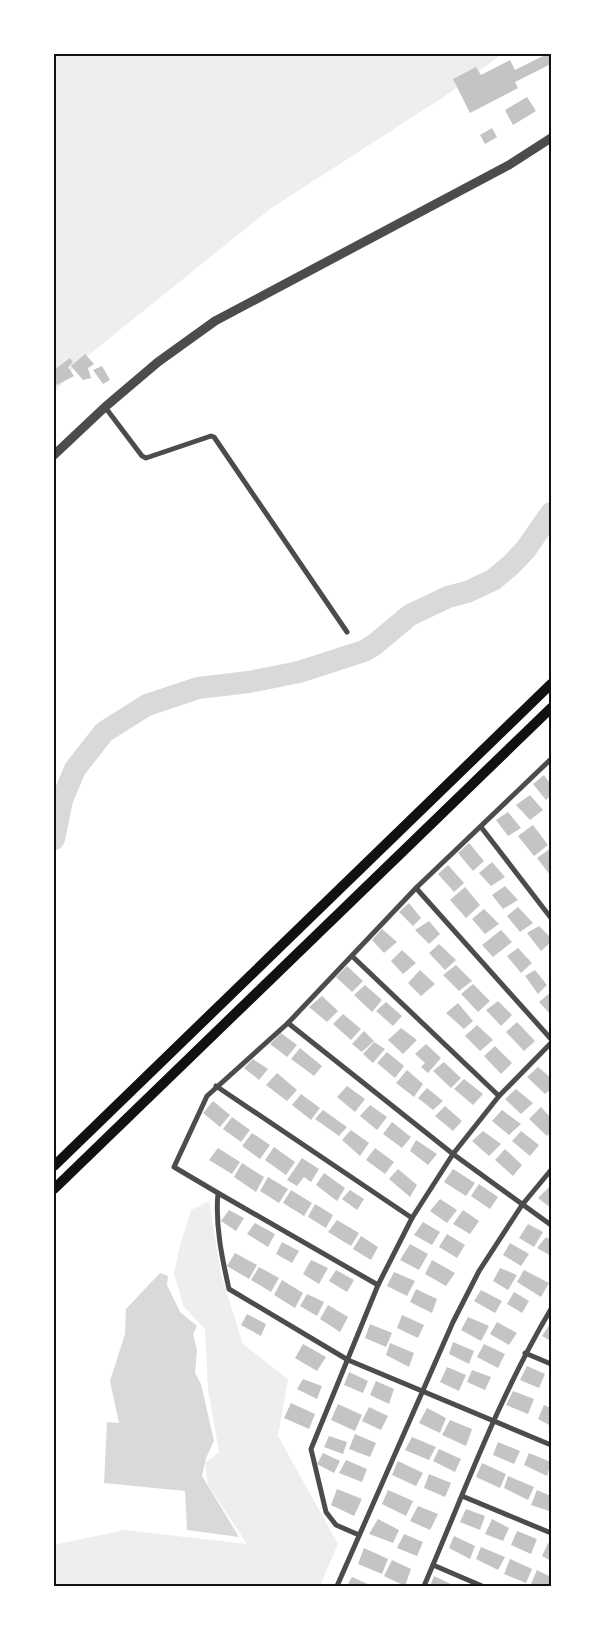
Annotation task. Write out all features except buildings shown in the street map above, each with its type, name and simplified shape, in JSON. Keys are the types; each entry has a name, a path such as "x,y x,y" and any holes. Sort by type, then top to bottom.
{"main road":[{"path":"54,1166 551,684"},
{"path":"54,1189 551,708"}],"street":[{"path":"54,455 105,407 158,362 215,320 509,165 551,138"},
{"path":"105,407 142,456 146,458 211,436 214,437 347,632"},
{"path":"378,1285 174,1167 207,1096 216,1086 288,1023 416,888 551,760"},
{"path":"481,827 551,918"},
{"path":"359,1535 336,1525 326,1512 311,1449 378,1285 412,1218 453,1154 500,1096 551,1041 416,888"},
{"path":"352,956 500,1096"},
{"path":"288,1023 453,1154 551,1225"},
{"path":"216,1086 412,1218"},
{"path":"338,1586 453,1322 479,1271 522,1205 551,1170"},
{"path":"218,1193 216,1206 220,1247 229,1289 348,1360 551,1445"},
{"path":"424,1586 525,1353 551,1309"},
{"path":"525,1353 551,1364"},
{"path":"462,1496 551,1533"},
{"path":"433,1565 482,1586"}],"shaded area":[{"path":"54,54 502,54 448,94 270,209 75,366 54,394"},
{"path":"209,1201 221,1274 243,1344 288,1379 278,1436 338,1544 320,1586 54,1586 54,1545 124,1530 247,1544 208,1485 205,1463 219,1452 208,1390 205,1329 184,1307 174,1274 179,1249 191,1210"},
{"path":"160,1273 168,1276 167,1285 180,1312 197,1326 193,1334 197,1350 195,1373 201,1384 214,1441 206,1458 202,1476 239,1537 187,1530 185,1491 104,1483 107,1422 119,1423 110,1381 125,1334 126,1309"}],"waterway":[{"path":"54,839 62,800 75,769 104,732 147,705 198,688 249,682 299,672 364,651 410,615 448,597 467,592 493,580 526,549 551,513"}]}
